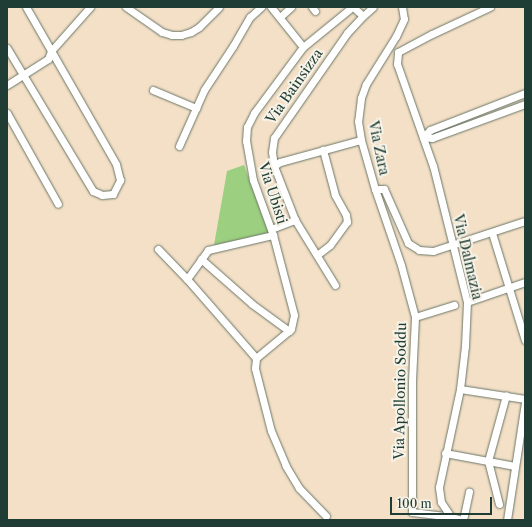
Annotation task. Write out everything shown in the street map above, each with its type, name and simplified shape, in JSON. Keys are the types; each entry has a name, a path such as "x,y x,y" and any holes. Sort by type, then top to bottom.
{"street":[{"path":"7,48 22,76 93,191 108,195 113,194 120,180 116,164 26,7"},
{"path":"7,85 48,59 51,51 90,7"},
{"path":"126,7 135,10 162,32 172,35 181,35 191,32 199,27 219,7"},
{"path":"179,146 204,90 250,17 261,7"},
{"path":"271,7 303,47"},
{"path":"280,17 291,7"},
{"path":"352,7 363,16 373,7"},
{"name":"Via Ubisti","path":"289,331 294,322 294,315 272,232 250,168 246,141 248,127 254,113 303,47 352,7"},
{"name":"Via Zara","path":"402,7 404,19 366,84 361,98 358,121 361,140 375,189 384,189 408,243 419,250 433,251 453,244"},
{"name":"Via Dalmazia","path":"452,517 441,502 439,487 445,453 460,389 465,346 467,302 433,166 398,64 398,52 432,34 490,7"},
{"name":"Via Bainsizza","path":"335,285 295,220 274,166 272,152 274,138 347,33 363,16"},
{"path":"153,90 196,108"},
{"path":"423,137 430,130 525,93"},
{"path":"511,98 516,108"},
{"path":"423,137 432,138 525,104"},
{"path":"7,113 58,204"},
{"path":"452,122 455,130"},
{"path":"274,166 322,150 361,140"},
{"path":"317,255 330,245 347,222 346,215 335,196 322,150"},
{"name":"Via Apollonio Soddu","path":"375,189 401,265 415,317 412,389 412,512 452,517"},
{"path":"188,279 208,250 272,232 295,220"},
{"path":"453,244 492,233 525,221"},
{"path":"492,233 525,338"},
{"path":"158,248 188,279 256,358"},
{"path":"201,260 252,304 289,331 256,358 255,368 271,431 286,466 299,488 326,516"},
{"path":"467,302 525,282"},
{"path":"415,317 454,306"},
{"path":"460,389 525,399"},
{"path":"499,504 488,461 506,396"},
{"path":"507,520 525,404"},
{"path":"445,453 515,466"},
{"path":"452,517 463,520 469,492"}],"green space":[{"path":"244,165 269,234 214,245 227,171"}]}
